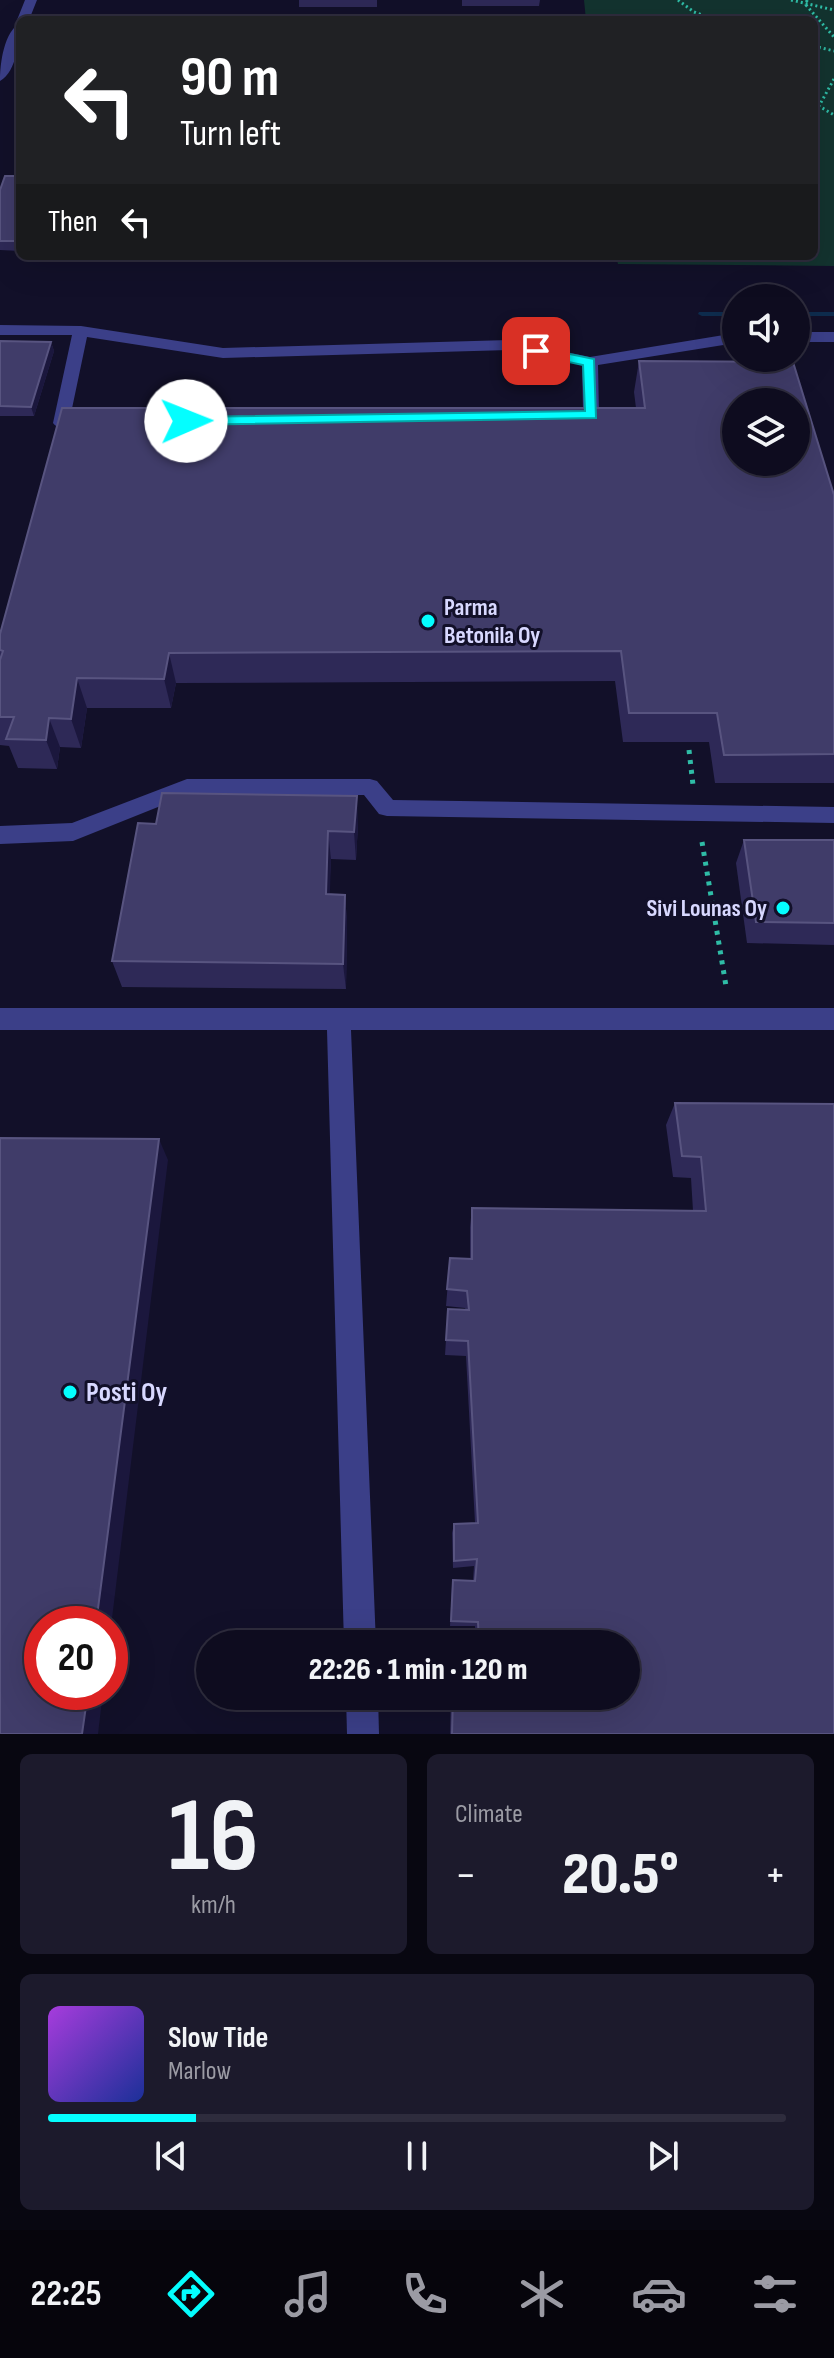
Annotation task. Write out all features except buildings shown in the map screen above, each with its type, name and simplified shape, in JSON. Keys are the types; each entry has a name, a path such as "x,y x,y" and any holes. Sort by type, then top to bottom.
{"street":[{"path":"2,72 16,36"},
{"path":"0,330 81,331 223,353 509,345 590,362 722,340"},
{"path":"81,331 59,431 92,423"},
{"path":"810,337 834,337"},
{"path":"560,416 591,415 590,362"},
{"path":"0,835 73,832 187,787 370,787 387,808 834,815"},
{"path":"0,1019 834,1019"},
{"path":"339,1019 360,1630"},
{"path":"362,1710 363,1734"}],"path":[{"path":"678,0 705,16"},
{"path":"791,0 834,10"},
{"path":"818,16 834,37"},
{"path":"834,79 819,106 834,115"},
{"path":"689,750 732,1019"}],"green space":[{"path":"584,0 834,0 834,266 618,264 617,260 818,260 818,16 586,16"}],"waterway":[{"path":"702,314 722,314"},
{"path":"810,314 834,314"}],"place":[{"name":"Parma Betonila Oy","path":"428,621"},
{"name":"Sivi Lounas Oy","path":"783,908"},
{"name":"Posti Oy","path":"70,1392"}],"route":[{"path":"186,421 591,415 590,362 536,351"}]}
